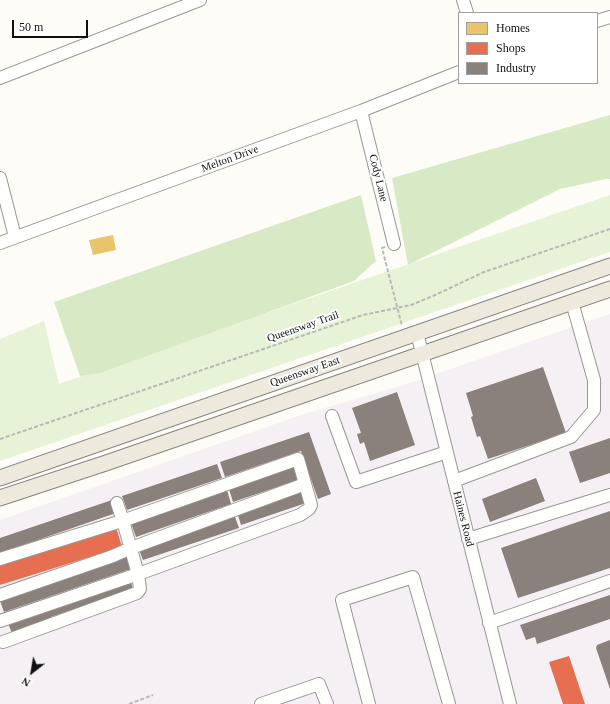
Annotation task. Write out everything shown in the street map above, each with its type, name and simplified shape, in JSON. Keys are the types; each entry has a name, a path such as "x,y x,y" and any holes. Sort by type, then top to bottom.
{"main road":[{"name":"Queensway East","path":"0,478 410,332 610,266"},
{"name":"Queensway East","path":"0,498 106,463 610,289"}],"street":[{"path":"0,78 200,0"},
{"path":"463,0 467,12"},
{"path":"598,21 610,17"},
{"name":"Melton Drive","path":"0,243 361,111 458,72"},
{"name":"Cody Lane","path":"361,111 394,244"},
{"path":"0,178 15,237"},
{"path":"454,482 571,437 594,410 594,380 572,302"},
{"name":"Haines Road","path":"410,332 422,354 510,704"},
{"path":"332,416 356,482 447,452"},
{"path":"0,559 123,521 298,459 311,505 309,509 300,515 138,574 0,621"},
{"path":"0,595 113,556 305,484"},
{"path":"468,539 610,494"},
{"path":"1,639 137,594 140,588 138,574 117,503"},
{"path":"369,704 342,600 413,577 449,704"},
{"path":"489,623 610,581"},
{"path":"261,704 319,684 326,704"}],"path":[{"name":"Queensway Trail","path":"0,440 363,315 411,305 484,272 610,229"},
{"path":"394,244 382,248 397,308 410,332"},
{"path":"130,704 153,695"}],"shaded area":[{"path":"610,314 610,704 0,704 0,520 307,413 404,385"}],"green space":[{"path":"610,115 610,179 560,189 408,265 392,178"},
{"path":"361,195 376,261 354,281 100,373 80,376 54,302"},
{"path":"610,195 610,252 0,461 0,339 44,321 59,384"}],"building: Homes":[{"path":"113,235 116,250 93,255 89,240"}],"building: Shops":[{"path":"116,527 122,547 0,585 0,563"},
{"path":"569,656 585,704 563,704 549,662"}],"building: Industry":[{"path":"543,367 566,433 488,459 480,436 477,437 471,417 473,416 466,393"},
{"path":"397,392 415,445 370,461 364,442 360,444 357,434 361,433 352,408"},
{"path":"309,432 331,494 318,499 301,451 225,477 220,462"},
{"path":"610,438 610,473 580,483 569,452"},
{"path":"217,464 222,478 127,510 122,496"},
{"path":"294,467 298,480 233,502 229,489"},
{"path":"536,478 545,501 490,522 482,499"},
{"path":"227,490 231,504 136,537 131,523"},
{"path":"301,490 306,503 241,525 237,512"},
{"path":"112,500 116,513 0,553 0,538"},
{"path":"610,511 610,568 518,598 501,548"},
{"path":"234,514 239,528 143,560 138,547"},
{"path":"126,555 131,569 4,612 0,598"},
{"path":"130,579 133,589 51,617 52,619 12,633 7,621"},
{"path":"610,595 610,619 537,644 535,637 526,640 520,625"},
{"path":"610,640 610,689 596,648 597,645"}]}
